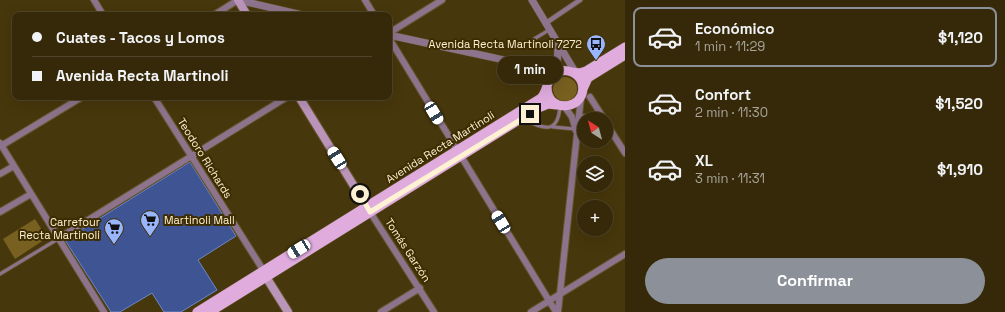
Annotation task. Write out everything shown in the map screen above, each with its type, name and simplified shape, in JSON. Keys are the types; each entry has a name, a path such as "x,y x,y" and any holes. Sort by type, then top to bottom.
{"main road":[{"path":"238,0 245,12"},
{"path":"625,47 586,71 575,73 564,71 554,75 547,87 550,99 560,106 572,105 585,94 588,78 625,55"},
{"path":"575,73 582,82 585,94"},
{"name":"Avenida Recta Martinoli","path":"197,312 265,274 459,153 541,98 547,87"},
{"name":"Tomás Garzón","path":"301,100 369,209"},
{"name":"Avenida Recta Martinoli","path":"459,153 545,105 551,103 560,106"},
{"name":"Avenida Recta Martinoli","path":"212,311 265,274"},
{"name":"Teodoro Richards","path":"265,274 288,312"}],"street":[{"path":"94,0 101,12"},
{"path":"219,12 238,0 289,12"},
{"path":"365,0 372,12"},
{"path":"392,32 442,0"},
{"path":"532,0 575,73"},
{"path":"548,26 580,0"},
{"path":"392,35 532,66 554,75 559,54 558,42"},
{"path":"392,43 557,312"},
{"path":"581,112 585,94"},
{"path":"585,94 598,112"},
{"path":"77,100 1,145 104,312"},
{"name":"Teodoro Richards","path":"156,100 265,274"},
{"path":"59,238 282,100"},
{"path":"560,106 572,117 576,131"},
{"path":"557,312 577,128"},
{"path":"613,134 625,153"},
{"path":"0,174 14,166"},
{"path":"0,212 31,194"},
{"name":"Tomás Garzón","path":"369,209 434,312"},
{"path":"531,312 625,254"},
{"path":"381,312 420,288"}],"lane":[{"path":"534,39 548,26"},
{"path":"553,127 559,118 560,106"},
{"path":"522,118 540,127 553,127 576,131"},
{"path":"0,274 59,238"}],"shaded area":[{"path":"565,77 574,80 577,89 574,98 565,101 556,98 553,89 556,80"},
{"path":"35,219 47,238 15,259 3,239"}],"building":[{"name":"Martinoli Mall","path":"190,162 236,236 198,260 217,290 181,312 164,312 152,293 120,312 111,312 65,240"}],"place":[{"name":"Avenida Recta Martinoli 7272","path":"596,61"},
{"name":"Martinoli Mall","path":"150,237"},
{"name":"Carrefour Recta Martinoli","path":"114,245"}],"route":[{"path":"360,194 370,212 530,114"}]}
